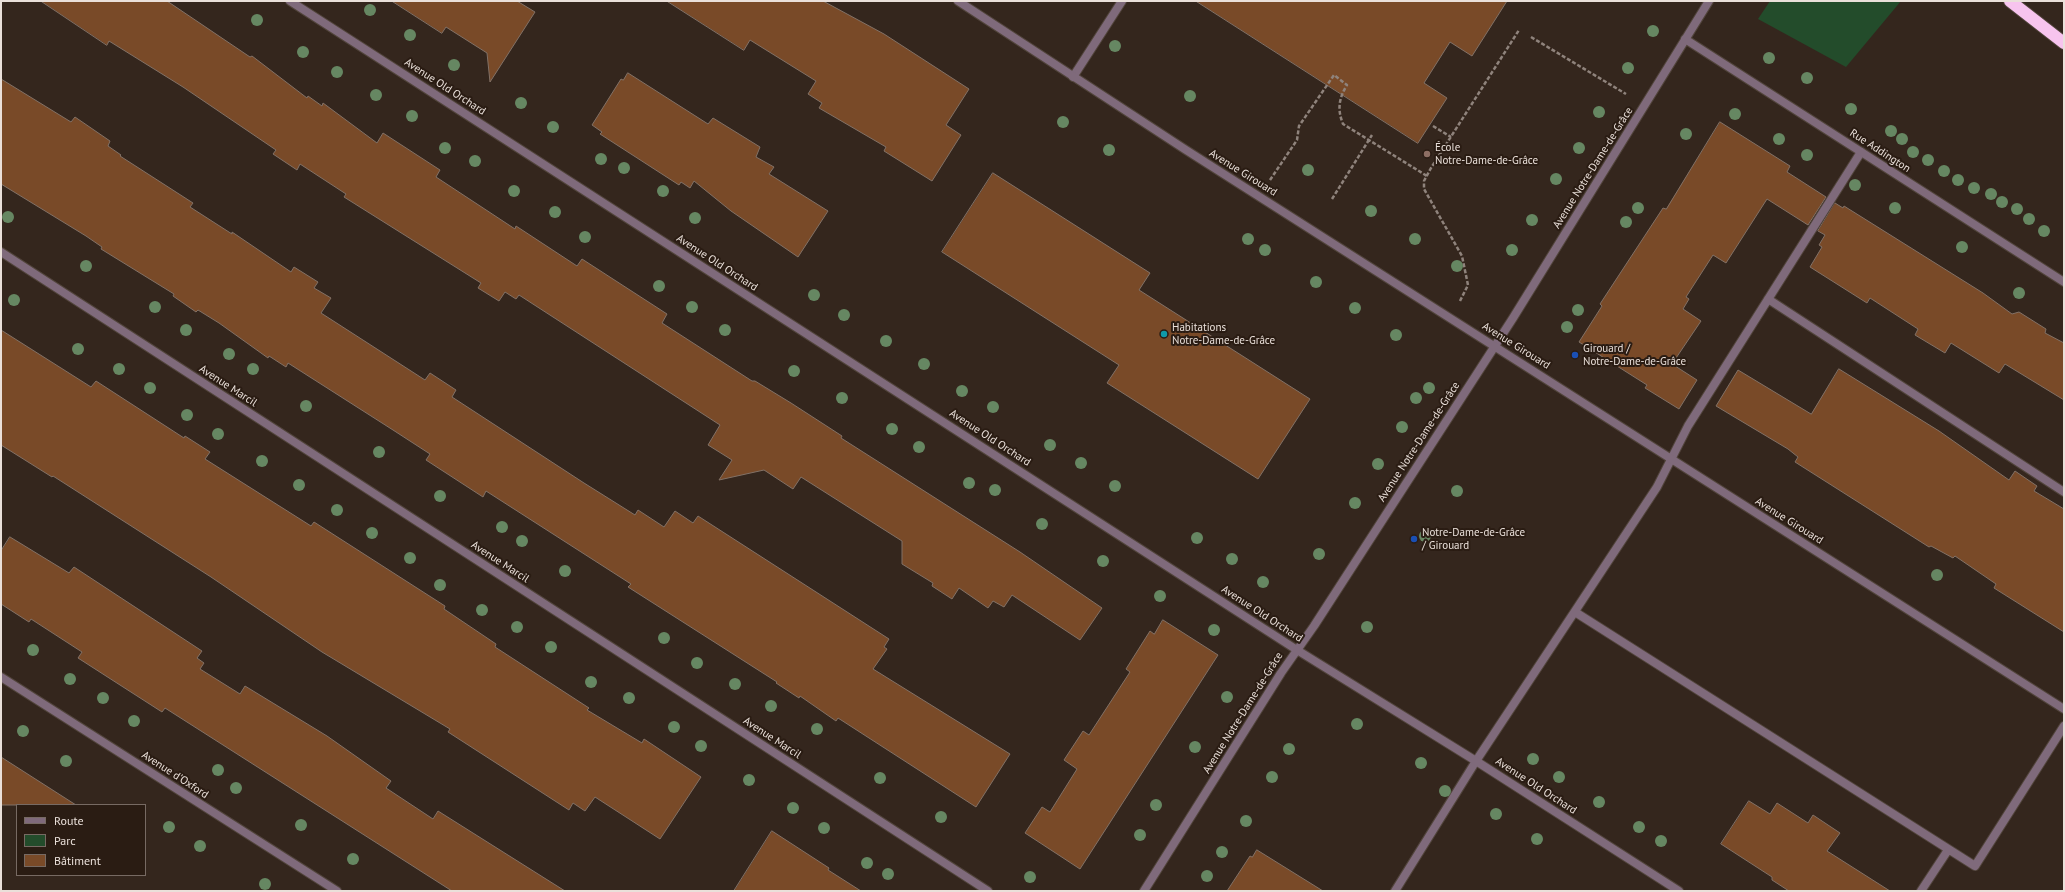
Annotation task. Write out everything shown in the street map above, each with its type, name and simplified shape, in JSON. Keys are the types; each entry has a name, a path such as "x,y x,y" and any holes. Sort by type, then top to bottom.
{"highway":[{"path":"2010,1 2064,43"}],"street":[{"name":"Avenue Old Orchard","path":"290,1 1297,650 1476,761 1679,891"},
{"name":"Avenue Girouard","path":"958,1 1073,77 2064,709"},
{"path":"1073,77 1122,1"},
{"name":"Avenue Notre-Dame-de-Grâce","path":"1144,891 1297,650 1495,346 1709,1"},
{"name":"Rue Addington","path":"1685,38 2064,282"},
{"path":"1395,891 1476,761 1657,487 1688,426 1861,152"},
{"name":"Avenue Marcil","path":"1,252 988,891"},
{"path":"1768,299 2064,492"},
{"path":"1575,612 1975,866 2064,726"},
{"name":"Avenue d'Oxford","path":"1,676 337,891"},
{"path":"1921,891 1948,850"}],"path":[{"path":"1465,292 1468,285 1462,256 1424,189 1424,181 1520,30"},
{"path":"1531,37 1626,94"},
{"path":"1280,165 1297,140 1298,126 1334,75 1347,85 1339,102 1343,124 1427,176"},
{"path":"1434,126 1451,137"},
{"path":"1332,199 1372,135"}],"green space":[{"path":"1770,1 1901,1 1846,67 1758,19"}],"building":[{"path":"41,1 167,1 250,57 252,56 307,98 308,96 322,106 323,103 377,143 383,133 440,170 436,177 515,229 516,226 577,266 582,259 667,314 662,323 752,381 755,381 791,403 842,436 841,438 1020,552 1102,608 1080,640 1012,595 1004,607 993,601 988,608 959,588 952,599 932,586 933,583 902,564 902,541 801,477 793,489 764,470 719,480 732,460 708,445 720,425 519,295 516,299 505,292 499,301 478,288 481,283 344,197 346,194 300,164 297,170 273,154 276,150 183,87 109,41 107,45"},
{"path":"392,1 517,1 535,12 490,82 487,53 446,27 442,33"},
{"path":"667,1 823,1 884,34 969,89 946,125 961,135 932,181 884,151 886,147 819,108 822,103 808,94 816,81 750,40 744,50"},
{"path":"1196,1 1507,1 1472,56 1450,42 1424,83 1447,98 1418,143"},
{"path":"628,73 708,124 713,118 760,147 756,157 774,167 769,174 828,211 798,257 731,211 694,181 690,188 681,182 679,185 600,134 602,132 592,125 621,79 623,80"},
{"path":"1,79 71,122 75,117 110,141 108,146 121,155 120,156 193,203 190,207 232,234 232,232 291,272 294,267 318,282 314,288 331,298 321,313 425,380 430,373 456,390 452,397 584,483 635,515 638,510 664,527 675,511 693,523 698,516 889,639 884,647 887,649 873,669 1010,754 976,807 838,718 836,721 800,696 799,698 776,683 777,682 628,587 631,584 486,491 483,497 426,460 430,454 288,363 286,367 269,356 268,358 219,323 198,310 196,312 173,296 174,294 101,249 102,247 86,236 1,184"},
{"path":"1720,122 1790,166 1787,172 1826,197 1808,225 1767,199 1726,263 1713,255 1686,297 1689,299 1683,309 1701,321 1672,364 1697,380 1679,409 1645,388 1647,385 1579,342 1602,306 1600,304 1663,208 1666,209"},
{"name":"Habitations Notre-Dame-de-Grâce","path":"993,173 1150,273 1139,290 1310,399 1258,479 1107,383 1119,365 942,252"},
{"path":"1835,203 1843,208 1844,206 1983,293 2012,314 2019,312 2046,329 2045,333 2064,343 2064,400 2005,364 1999,373 1951,343 1945,353 1915,335 1918,329 1870,298 1867,303 1810,267 1822,247 1819,245 1825,235 1818,231"},
{"path":"1,330 91,387 96,381 184,438 185,436 210,452 205,459 311,526 314,522 445,606 444,609 496,644 495,647 589,708 587,710 642,743 644,739 701,777 660,839 595,797 585,811 573,803 569,810 448,732 450,729 322,652 211,577 53,476 52,477 1,445"},
{"path":"1839,369 1939,431 2009,480 2015,471 2037,486 2034,491 2064,509 2064,632 1994,588 1996,584 1955,556 1953,558 1931,546 1929,547 1795,462 1798,457 1788,449 1716,406 1738,370 1811,414"},
{"path":"10,537 69,573 74,567 202,651 197,658 204,663 200,669 240,694 245,686 327,736 391,781 386,788 433,819 438,811 565,891 452,891 165,708 162,712 78,658 82,652 31,619 29,622 1,604 1,551"},
{"path":"1163,620 1218,655 1080,869 1025,833 1042,807 1050,812 1077,769 1064,760 1083,731 1089,735 1130,672 1126,669 1150,631 1154,634"},
{"path":"1,757 74,804 16,804 1,805"},
{"path":"1749,801 1770,814 1777,803 1808,823 1813,815 1840,833 1827,851 1890,891 1789,891 1772,880 1772,877 1721,844"},
{"path":"772,831 829,868 828,870 861,891 734,891"},
{"path":"1257,850 1323,891 1227,891 1250,856 1252,857"}],"place":[{"name":"École Notre-Dame-de-Grâce","path":"1427,154"},
{"name":"Habitations Notre-Dame-de-Grâce","path":"1164,334"},
{"name":"Girouard / Notre-Dame-de-Grâce","path":"1575,355"},
{"name":"Notre-Dame-de-Grâce / Girouard","path":"1414,539"}]}
